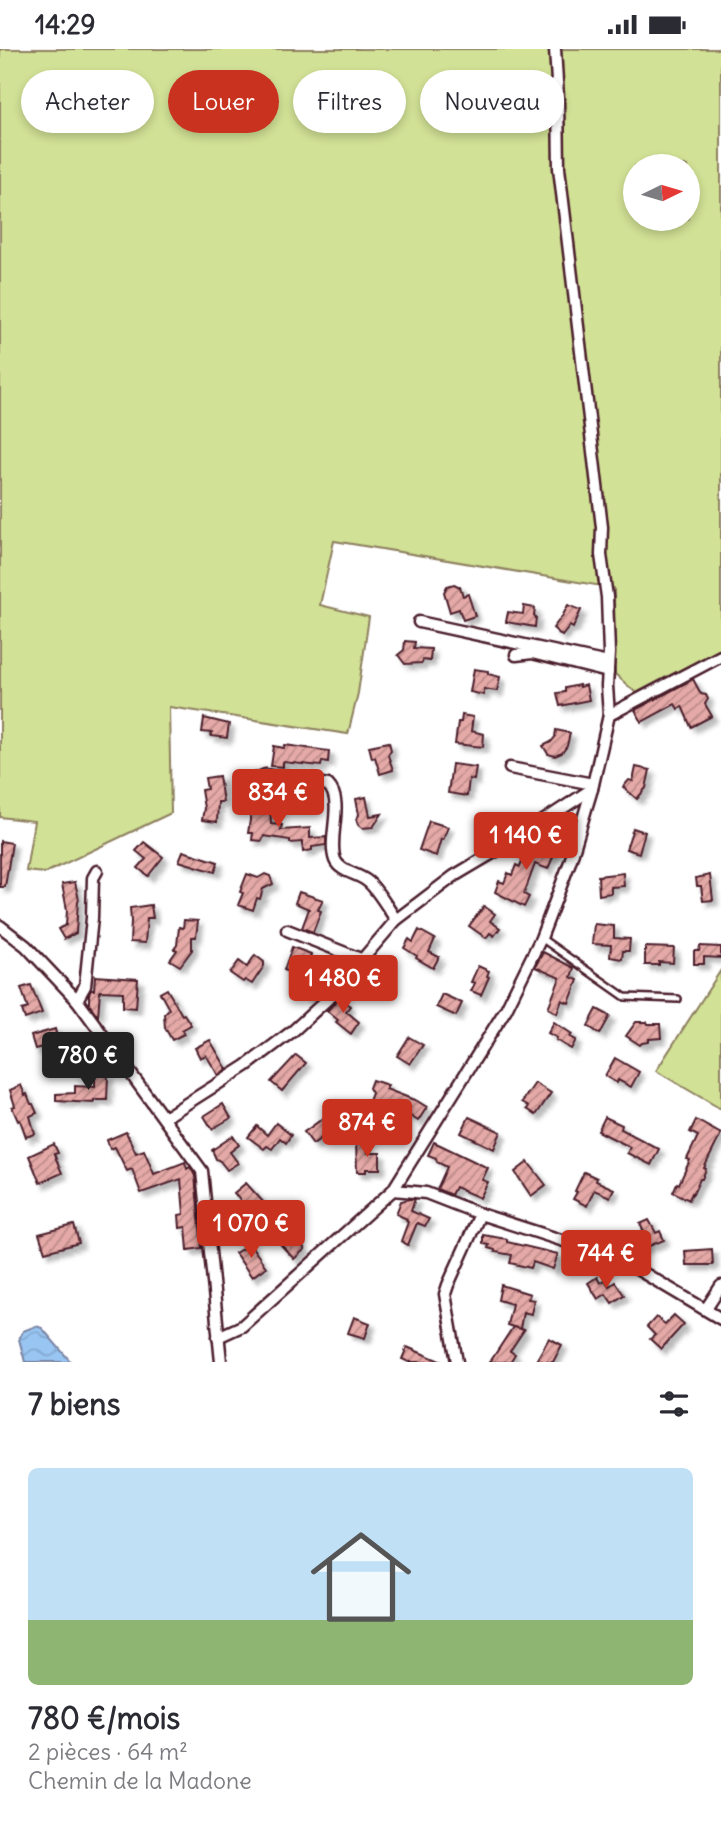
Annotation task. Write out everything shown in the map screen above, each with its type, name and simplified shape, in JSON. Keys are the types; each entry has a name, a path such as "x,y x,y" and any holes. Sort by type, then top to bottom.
{"street":[{"path":"218,1337 242,1326 393,1190 506,1009 541,938 570,862 593,787 609,715 607,597 601,555 602,527 559,168 555,49"},
{"path":"419,622 608,668"},
{"path":"516,655 532,653 608,668"},
{"path":"609,715 721,656"},
{"path":"510,768 593,787"},
{"path":"249,782 265,775 328,785 335,795 336,862 368,881 396,921"},
{"path":"164,1118 246,1066 294,1030 331,996 396,921 454,876 508,844 593,787"},
{"path":"77,1000 85,986 93,878 97,871"},
{"path":"0,926 26,946 77,1000 202,1171 221,1362"},
{"path":"287,930 363,960"},
{"path":"393,1190 426,1193 480,1215 620,1259 721,1319"},
{"path":"457,1362 446,1294 480,1215"},
{"path":"706,1310 721,1286"}],"lane":[{"path":"541,938 625,997 678,999"}],"green space":[{"path":"0,49 721,49 721,649 636,693 615,674 614,588 334,541 320,605 369,617 358,693 348,734 169,707 171,813 45,873 26,871 34,821 0,817"},
{"path":"721,970 721,1109 656,1071"}],"water":[{"path":"36,1326 42,1328 71,1362 25,1362 19,1339 23,1331"}],"building":[{"path":"454,584 460,587 463,596 468,594 475,616 463,620 459,609 450,612 444,592 447,586"},
{"path":"568,605 581,610 573,628 570,626 562,636 553,628"},
{"path":"524,606 535,608 535,627 506,622 508,612 523,614"},
{"path":"405,641 415,642 414,648 431,649 430,661 405,664 398,655 404,650"},
{"path":"474,669 488,671 488,674 500,677 497,691 484,689 484,695 470,692"},
{"path":"693,679 701,694 706,695 708,699 705,704 712,716 691,727 682,706 678,709 675,704 642,722 635,710"},
{"path":"586,685 589,700 560,706 557,693"},
{"path":"462,715 473,717 471,731 484,734 483,747 455,744 458,722 461,722"},
{"path":"204,718 229,724 227,738 202,732"},
{"path":"556,730 570,733 567,746 562,753 555,756 548,754 543,746 551,742"},
{"path":"389,742 391,750 388,755 393,770 380,774 369,746"},
{"path":"285,745 329,751 328,762 322,761 321,766 283,762 283,767 271,766 274,746 284,748"},
{"path":"452,764 476,767 474,780 469,779 467,796 448,793"},
{"path":"636,767 650,770 646,788 637,799 623,787 629,780 633,781"},
{"path":"219,776 223,802 218,802 217,822 202,820 204,808 201,790 207,789 205,778"},
{"path":"366,797 370,816 382,814 373,827 362,828 356,819 359,815 356,799"},
{"path":"250,802 270,803 271,824 282,825 281,830 310,828 310,838 326,837 326,845 312,847 312,850 303,852 302,842 290,843 290,840 264,836 262,841 252,840 253,833 248,833"},
{"path":"429,821 448,827 436,856 419,850"},
{"path":"633,828 645,832 639,853 626,849"},
{"path":"541,839 558,845 548,869 535,864 524,894 529,897 524,907 495,892 499,881 504,883 508,873 512,875 516,865 520,867 528,846 537,850"},
{"path":"0,841 12,843 5,887 0,887"},
{"path":"144,842 163,857 148,876 138,868 146,859 136,851"},
{"path":"183,851 218,862 215,872 179,861"},
{"path":"623,873 624,886 611,887 611,893 599,895 598,876"},
{"path":"247,874 258,878 265,874 270,876 273,884 263,889 253,910 238,905"},
{"path":"710,875 713,900 703,901 701,886 697,886 696,878"},
{"path":"75,882 79,900 76,933 64,939 58,929 66,925 67,910 62,884"},
{"path":"299,892 323,900 313,932 302,928 309,909 295,903"},
{"path":"151,905 153,918 147,918 145,943 130,942 130,908"},
{"path":"484,906 495,914 490,921 500,928 494,936 490,933 486,938 469,926"},
{"path":"184,920 198,921 196,937 192,937 192,950 180,966 170,960 177,950 174,949 179,927 183,928"},
{"path":"594,924 614,926 614,938 630,939 629,951 623,951 622,959 610,957 611,945 592,944"},
{"path":"419,930 435,939 429,952 439,957 433,968 404,948 409,939 413,942"},
{"path":"700,946 721,947 721,958 704,957 704,964 694,964 694,951 699,951"},
{"path":"292,947 311,954 308,970 317,992 305,997 295,975 284,970"},
{"path":"645,947 674,948 673,963 645,965"},
{"path":"543,952 574,968 571,977 578,980 569,1003 562,1000 557,1013 548,1008 560,978 535,967"},
{"path":"255,955 264,962 264,966 252,984 245,980 243,982 230,973 239,961 247,967"},
{"path":"478,966 489,971 481,995 471,991 475,983 471,982"},
{"path":"95,976 138,979 136,1008 123,1007 123,992 100,991 98,1016 89,1004"},
{"path":"31,985 42,1013 25,1019 22,1010 28,1008 21,988"},
{"path":"167,989 191,1025 182,1030 184,1034 172,1040 165,1028 164,1014 169,1009 160,993"},
{"path":"442,994 462,1003 456,1016 436,1007"},
{"path":"340,997 350,1006 346,1011 359,1022 351,1034 327,1011"},
{"path":"597,1009 610,1016 600,1034 588,1026"},
{"path":"554,1022 572,1034 570,1037 576,1040 571,1049 548,1033"},
{"path":"636,1022 660,1024 661,1038 649,1039 649,1042 640,1045 626,1036"},
{"path":"55,1029 61,1052 49,1056 46,1046 35,1049 31,1036"},
{"path":"409,1037 423,1045 410,1064 397,1056"},
{"path":"210,1040 227,1069 218,1075 206,1055 200,1058 195,1048"},
{"path":"296,1055 306,1063 282,1091 271,1082"},
{"path":"615,1058 639,1072 631,1087 605,1076"},
{"path":"95,1074 108,1075 107,1100 94,1100 94,1103 56,1101 56,1094 75,1093 75,1086 95,1087"},
{"path":"372,1080 388,1085 386,1089 427,1107 418,1121 402,1111 401,1113 384,1107 374,1110 364,1106 372,1093 369,1088"},
{"path":"535,1083 551,1093 536,1115 522,1102"},
{"path":"21,1085 37,1113 30,1116 35,1134 26,1137 12,1107 15,1106 10,1090"},
{"path":"223,1104 231,1118 212,1129 204,1116"},
{"path":"325,1117 334,1129 313,1144 304,1132"},
{"path":"469,1117 501,1132 494,1149 461,1133"},
{"path":"605,1117 622,1125 621,1129 659,1149 651,1165 627,1153 630,1147 598,1131"},
{"path":"696,1120 721,1134 704,1168 706,1169 702,1179 689,1200 673,1192 690,1160 687,1159 698,1136 690,1132"},
{"path":"276,1123 291,1135 286,1143 280,1138 272,1149 267,1146 264,1149 248,1137 257,1126 267,1135"},
{"path":"126,1132 136,1153 144,1150 154,1174 185,1162 187,1169 190,1167 192,1170 195,1176 202,1248 188,1250 186,1227 180,1228 179,1215 184,1214 181,1179 141,1193 132,1169 127,1171 115,1147 110,1149 107,1140"},
{"path":"233,1136 239,1145 230,1152 238,1163 227,1170 216,1159 212,1150"},
{"path":"434,1142 488,1168 482,1180 488,1182 480,1198 455,1187 451,1195 437,1189 447,1167 428,1155"},
{"path":"54,1144 58,1153 54,1154 62,1173 40,1183 29,1156"},
{"path":"356,1144 368,1145 368,1153 380,1153 380,1169 357,1172"},
{"path":"528,1162 546,1185 531,1196 515,1172"},
{"path":"584,1172 614,1189 610,1197 594,1190 587,1206 573,1199"},
{"path":"246,1183 265,1204 251,1218 234,1193"},
{"path":"415,1199 411,1211 429,1219 425,1226 417,1223 408,1245 401,1241 407,1219 396,1214 401,1201"},
{"path":"649,1220 656,1233 660,1231 664,1240 642,1249 637,1241 646,1236 640,1224"},
{"path":"74,1225 79,1243 45,1252 39,1234"},
{"path":"293,1234 305,1249 294,1259 281,1245"},
{"path":"483,1235 558,1254 553,1269 533,1262 531,1268 510,1263 512,1255 488,1248 489,1245 483,1244"},
{"path":"250,1244 266,1267 252,1277 235,1253"},
{"path":"712,1249 713,1265 686,1265 685,1251"},
{"path":"597,1277 600,1283 605,1279 609,1286 615,1282 624,1295 612,1303 606,1294 598,1299 588,1283"},
{"path":"501,1285 530,1294 528,1299 534,1300 531,1314 523,1312 520,1329 507,1325 512,1304 498,1300"},
{"path":"674,1315 684,1324 661,1349 650,1339 655,1335 647,1327 656,1317 665,1324"},
{"path":"354,1317 370,1323 365,1338 348,1333"},
{"path":"513,1327 524,1330 510,1351 515,1354 510,1362 490,1362"},
{"path":"549,1338 562,1345 553,1362 544,1362 537,1359"},
{"path":"407,1347 442,1362 409,1362 402,1359"}]}
